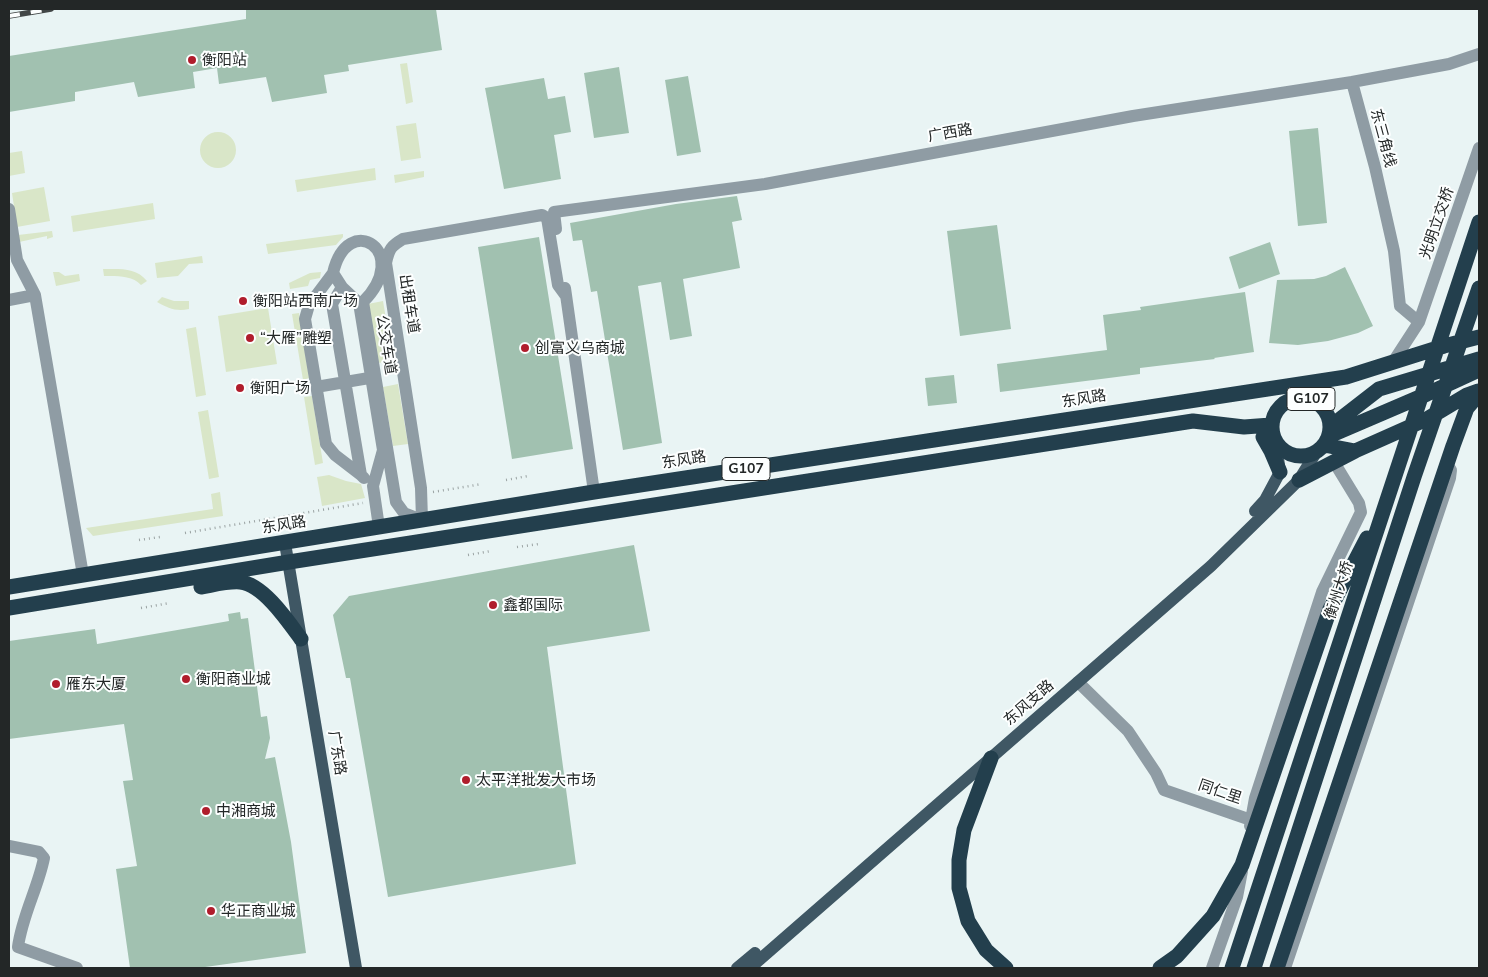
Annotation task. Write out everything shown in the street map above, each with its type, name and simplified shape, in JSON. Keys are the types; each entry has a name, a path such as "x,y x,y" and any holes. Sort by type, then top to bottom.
{"highway":[{"name":"衡州大桥","path":"1232,968 1479,222"},
{"path":"1254,968 1414,477 1479,288"},
{"name":"东风路","path":"9,587 594,492 1346,377 1479,337"},
{"name":"G107","path":"1346,377 1282,404 1276,410 1271,425 1272,435 1276,444 1291,455 1309,455 1378,389 1479,359"},
{"path":"1325,440 1479,370"},
{"name":"G107","path":"1274,387 1318,402 1325,409 1329,418 1325,440"},
{"path":"1299,480 1354,451 1427,419 1479,390"},
{"path":"1277,968 1447,464 1467,408 1479,394"},
{"name":"G107","path":"9,608 289,562 1193,421 1244,427 1271,425"},
{"path":"1244,427 1262,435 1280,472"},
{"name":"G107","path":"1325,440 1354,451"},
{"path":"1160,968 1177,956 1212,916 1242,865 1330,609 1388,496"},
{"path":"82,596 163,591 239,582 252,585 277,608 301,639"},
{"path":"992,758 964,830 959,860 958,888 968,921 986,950 1006,968"}],"main road":[{"name":"东风支路","path":"750,968 1212,566 1299,480 1325,440"},
{"path":"1276,444 1280,472"},
{"name":"东风支路","path":"737,968 1206,562 1266,500 1280,472"},
{"name":"广东路","path":"285,543 356,968"}],"street":[{"path":"1352,82 1449,64 1479,54"},
{"name":"广西路","path":"548,217 765,184 1133,116 1352,82"},
{"name":"东三角线","path":"1352,82 1375,167 1394,251 1400,306 1419,322"},
{"name":"光明立交桥","path":"1393,362 1419,322 1425,308 1479,148"},
{"path":"9,209 17,260 35,295 83,575"},
{"path":"548,217 566,296 594,492"},
{"name":"出租车道","path":"422,520 417,460 420,446 393,264 399,249 408,244 542,220 548,217"},
{"name":"公交车道","path":"373,486 335,455 326,444 305,319 309,305 333,273 341,251 353,242 359,241 370,243 380,252 382,259 379,281 363,302 373,377 396,502 404,512 422,520"},
{"path":"333,273 342,287 359,303 373,377 383,450 373,486 379,526"},
{"path":"342,287 332,304 361,475"},
{"path":"9,300 35,295"},
{"path":"316,387 373,377"},
{"path":"1251,820 1255,798 1322,592 1361,512 1359,503 1334,462"},
{"path":"1285,968 1450,478 1451,470 1447,464"},
{"name":"同仁里","path":"1078,682 1128,731 1156,773 1164,790 1251,820 1237,897 1212,968"},
{"path":"9,846 39,852 44,858 20,929 18,947 77,968"}],"path":[{"path":"506,480 528,476"},
{"path":"421,494 482,484"},
{"path":"185,533 376,502"},
{"path":"139,540 160,537"},
{"path":"517,547 539,544"},
{"path":"468,555 491,551"},
{"path":"141,608 170,603"}],"green space":[{"path":"407,63 413,102 406,104 400,64"},
{"path":"416,123 421,158 401,161 396,126"},
{"path":"218,132 225,133 231,137 235,143 235,157 231,163 225,167 218,168 211,167 205,163 201,157 200,150 201,143 205,137 211,133"},
{"path":"22,151 25,173 9,176 9,153"},
{"path":"375,168 376,180 297,192 295,180"},
{"path":"424,171 424,177 395,183 394,175"},
{"path":"44,187 50,221 17,227 12,193"},
{"path":"153,203 155,219 73,232 71,216"},
{"path":"52,231 53,237 47,239 47,236 19,242 18,235"},
{"path":"343,234 343,237 336,245 268,254 266,244"},
{"path":"202,256 203,263 189,264 178,276 157,278 155,263"},
{"path":"103,269 132,271 143,276 147,281 141,285 129,278 104,276"},
{"path":"53,272 59,272 65,276 79,274 80,281 56,286"},
{"path":"321,272 320,278 310,280 308,286 290,289 289,283 310,273"},
{"path":"162,297 174,301 189,301 189,309 176,310 157,302"},
{"path":"383,301 393,361 378,363 368,304"},
{"path":"268,308 277,364 226,372 218,316"},
{"path":"299,313 309,378 303,380 292,314"},
{"path":"196,327 206,395 196,397 186,329"},
{"path":"398,384 408,444 393,446 383,387"},
{"path":"312,396 323,463 315,465 304,397"},
{"path":"208,410 219,477 209,479 198,412"},
{"path":"329,475 361,484 365,498 322,506 317,477"},
{"path":"220,492 223,516 93,536 86,528 213,509 211,494"}],"building":[{"name":"衡阳站","path":"246,9 436,9 442,50 348,65 349,71 324,75 327,93 272,102 266,77 219,84 217,68 193,72 195,88 138,97 134,82 75,92 75,101 9,112 9,56 246,19"},
{"path":"619,67 629,133 594,138 584,73"},
{"path":"688,76 701,152 677,156 665,80"},
{"path":"544,78 548,99 565,96 571,132 554,135 561,179 504,189 485,88"},
{"path":"1318,128 1327,223 1298,226 1289,131"},
{"path":"737,196 742,220 732,222 740,268 683,279 692,336 670,340 661,282 638,286 662,443 623,450 597,291 591,292 582,240 573,241 570,223 676,204"},
{"path":"997,225 1011,329 960,336 947,231"},
{"name":"创富义乌商城","path":"539,237 573,449 512,459 478,247"},
{"path":"1270,242 1280,274 1239,289 1229,257"},
{"path":"1345,267 1373,326 1358,333 1328,341 1298,345 1269,343 1277,280 1314,279 1326,276"},
{"path":"1245,292 1254,352 1215,359 1140,368 1140,374 1000,392 997,364 1107,350 1103,315 1141,310 1140,307"},
{"path":"954,375 957,403 928,406 925,378"},
{"path":"634,545 650,631 547,647 576,864 388,897 350,678 346,678 333,615 349,596"},
{"path":"240,612 241,619 248,618 261,717 267,716 270,738 265,759 275,757 291,842 306,953 198,968 130,968 116,869 137,866 123,781 133,780 124,724 9,739 9,641 95,629 97,644 229,621 228,614"}],"railway":[{"path":"9,16 51,9"}],"place":[{"name":"衡阳站","path":"192,60"},
{"name":"衡阳站西南广场","path":"243,301"},
{"name":"“大雁”雕塑","path":"250,338"},
{"name":"创富义乌商城","path":"525,348"},
{"name":"衡阳广场","path":"240,388"},
{"name":"鑫都国际","path":"493,605"},
{"name":"衡阳商业城","path":"186,679"},
{"name":"雁东大厦","path":"56,684"},
{"name":"太平洋批发大市场","path":"466,780"},
{"name":"中湘商城","path":"206,811"},
{"name":"华正商业城","path":"211,911"}]}
